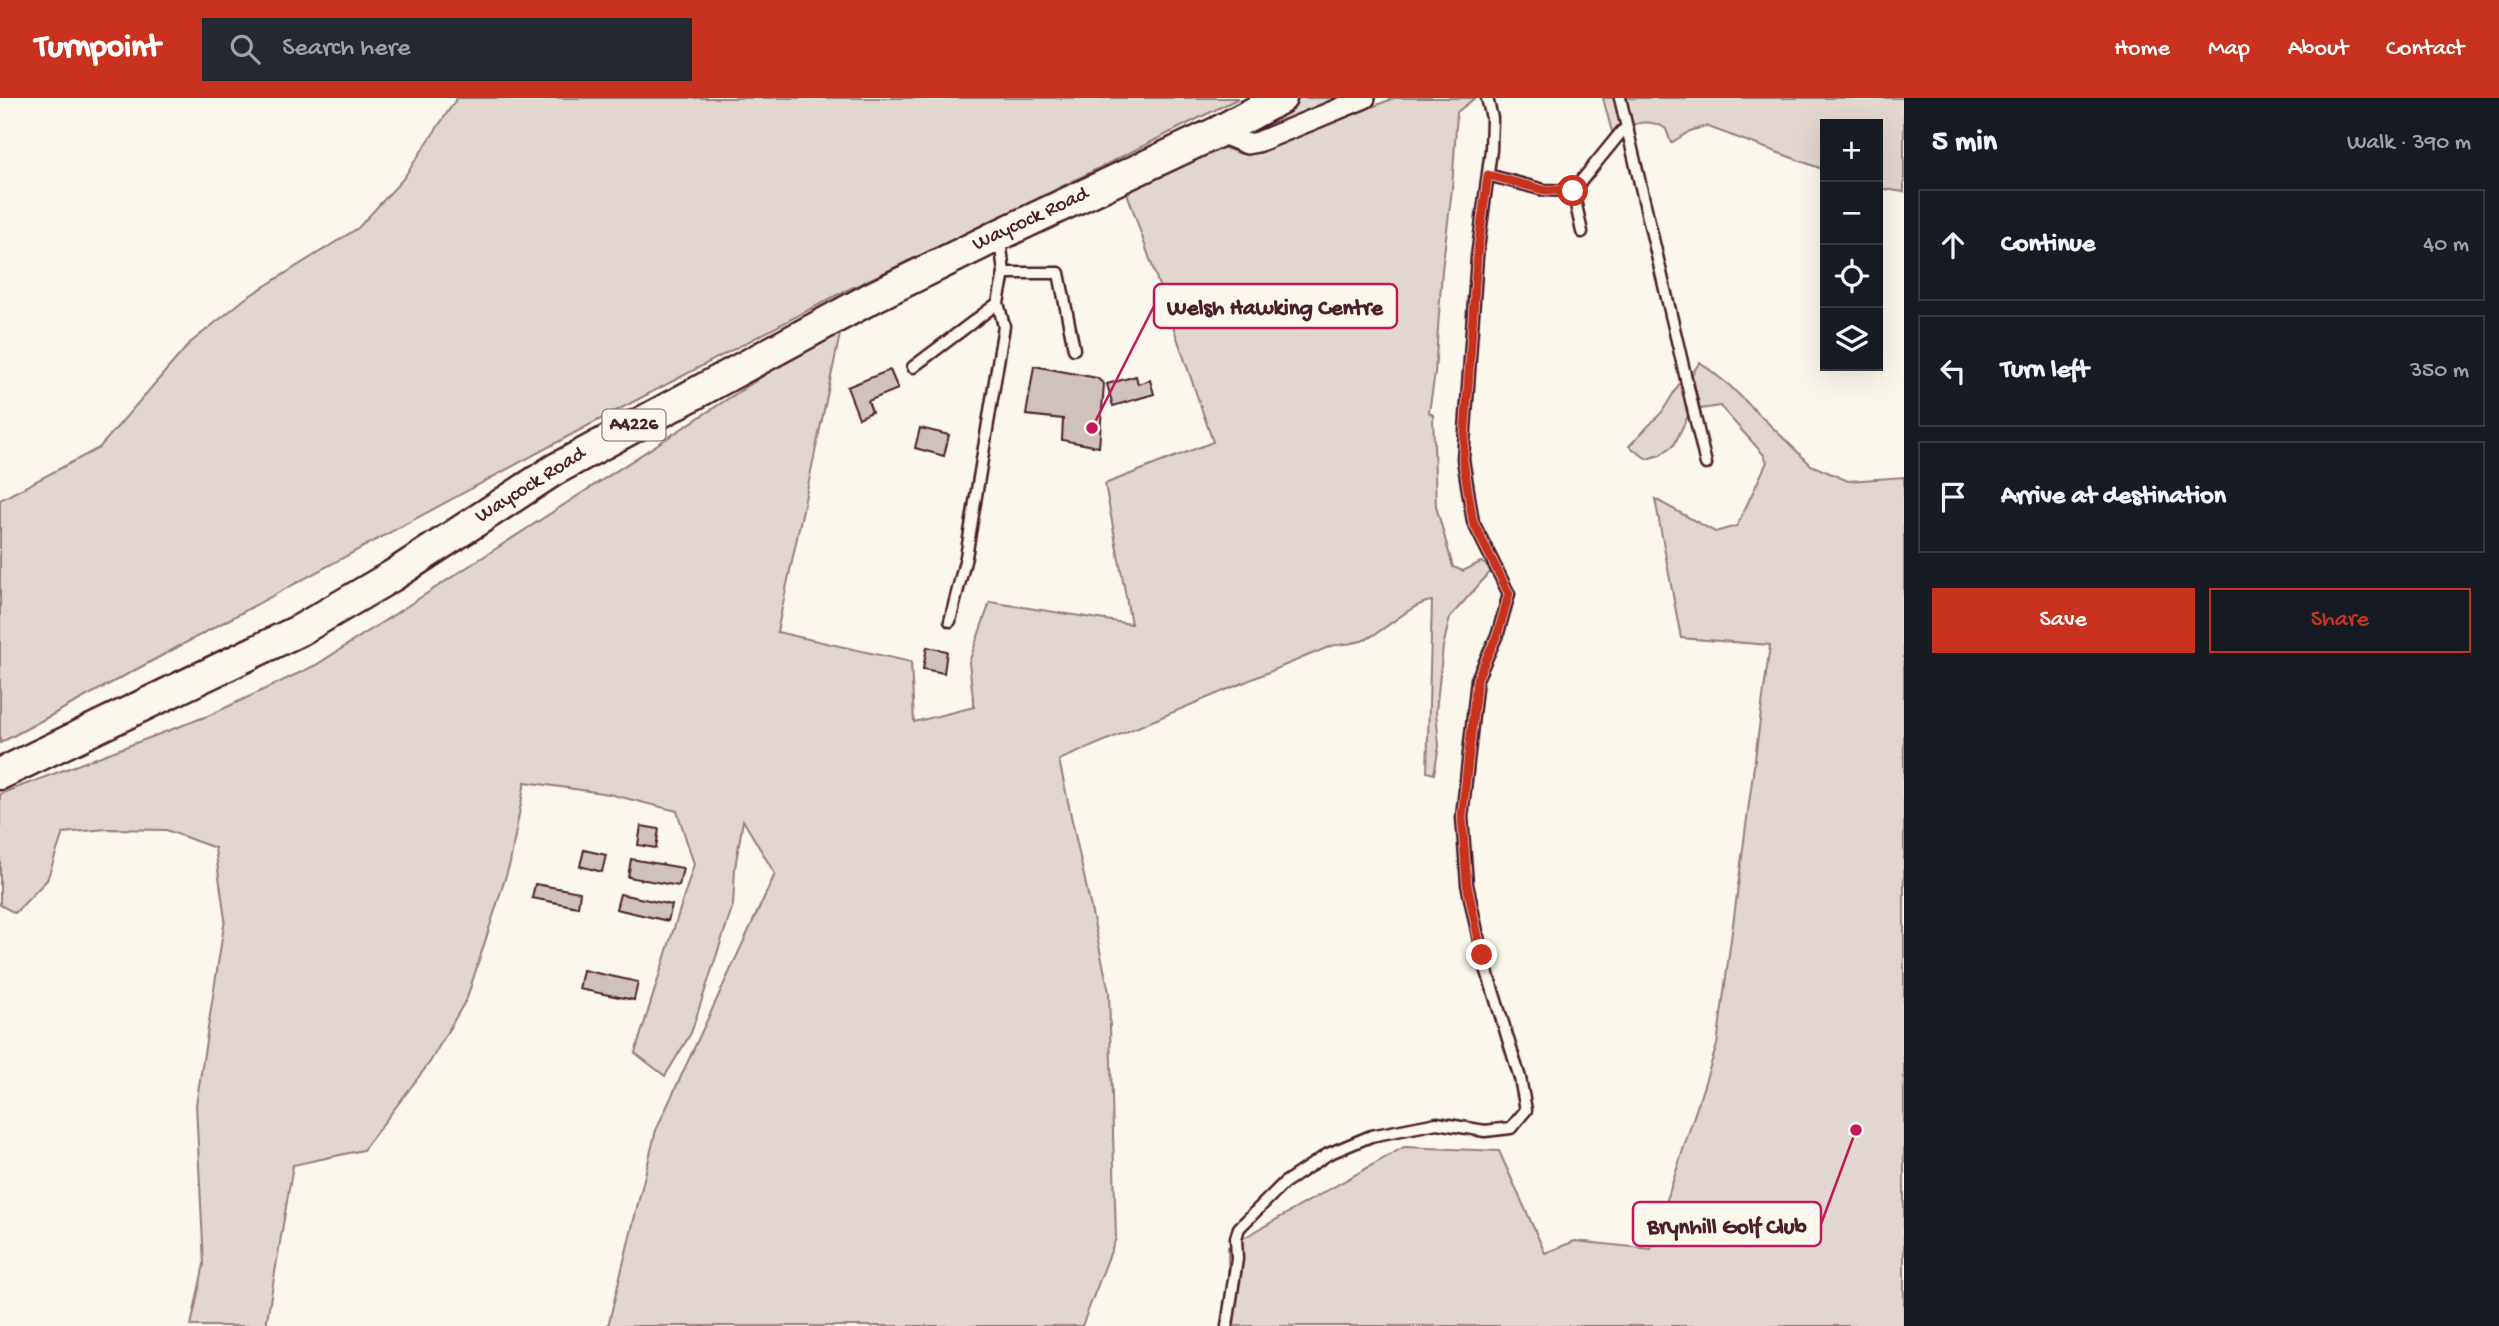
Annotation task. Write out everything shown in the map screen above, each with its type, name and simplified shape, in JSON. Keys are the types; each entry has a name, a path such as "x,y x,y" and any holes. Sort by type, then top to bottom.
{"main road":[{"name":"Waycock Road","path":"0,774 300,630 392,576 516,494 595,447 875,296 999,234 1218,132 1247,110 1281,98"}],"street":[{"path":"1218,132 1247,144 1258,142 1365,98"}],"lane":[{"path":"1227,1326 1239,1228 1284,1183 1328,1154 1371,1136 1437,1123 1485,1131 1511,1128 1526,1110 1512,1051 1482,955 1467,884 1462,817 1477,679 1498,633 1509,594 1473,522 1463,459 1477,257 1491,150 1492,118 1487,98"},
{"path":"1620,98 1706,464"},
{"path":"1573,191 1622,131 1628,129"},
{"path":"1488,175 1544,190 1573,191"},
{"path":"1573,191 1582,232"},
{"path":"950,621 965,557 1004,326 998,303 1004,273 999,234"},
{"path":"1004,273 1059,273 1074,349"},
{"path":"913,367 998,303"}],"shaded area":[{"path":"457,98 1239,98 841,293 591,424 0,743 0,500 99,448 190,343 246,298 358,228 403,179"},
{"path":"1294,98 1351,98 1249,138 1244,130"},
{"path":"1394,98 1475,98 1457,112 1435,373 1429,412 1433,415 1436,506 1453,567 1463,571 1481,562 1493,569 1450,617 1443,647 1436,711 1439,746 1434,774 1427,772 1432,601 1415,607 1364,640 1331,646 1059,760 1109,992 1116,1238 1082,1326 608,1326 656,1130 775,874 743,820 735,868 733,905 691,1033 665,1076 635,1053 694,864 677,811 609,794 525,782 510,863 467,998 430,1062 363,1150 293,1165 266,1326 191,1326 204,1264 196,1105 225,919 215,848 166,830 107,829 63,833 47,880 15,913 0,905 0,794 210,715 316,665 842,325 777,632 911,662 914,722 974,707 969,662 990,602 1131,624 1105,484 1213,442 1125,187 1209,146 1222,147 1241,154 1265,150"},
{"path":"1603,98 1904,98 1904,192 1883,189 1883,119 1820,119 1820,168 1706,126 1690,131 1671,143 1666,129 1653,123 1639,123 1612,132"},
{"path":"1700,362 1730,386 1811,465 1848,481 1904,477 1904,1326 1229,1326 1228,1247 1404,1147 1499,1151 1545,1253 1575,1241 1651,1249 1717,1045 1770,645 1681,638 1655,499 1715,532 1737,526 1767,462 1764,455 1720,406 1700,409 1692,374"},
{"path":"1681,381 1689,414 1674,445 1660,455 1647,459 1629,446 1662,412"}],"building":[{"path":"1034,366 1097,378 1104,384 1099,447 1062,440 1063,419 1026,415"},
{"path":"890,370 898,389 868,401 872,412 859,418 847,387"},
{"path":"1136,376 1138,384 1150,380 1154,394 1113,406 1107,384"},
{"path":"920,428 949,435 944,456 915,448"},
{"path":"927,647 947,651 944,673 923,669"},
{"path":"641,826 659,829 656,848 638,845"},
{"path":"584,850 606,855 602,872 580,866"},
{"path":"631,859 683,868 679,886 628,877"},
{"path":"535,884 580,892 578,907 532,898"},
{"path":"620,894 672,905 668,921 616,909"},
{"path":"583,970 638,982 634,1000 579,989"}],"place":[{"name":"Welsh Hawking Centre","path":"1092,428"},
{"name":"Brynhill Golf Club","path":"1856,1130"}],"route":[{"path":"1482,955 1467,884 1462,817 1477,679 1498,633 1509,594 1473,522 1463,459 1464,413 1477,257 1488,175 1544,190 1573,191"}]}
